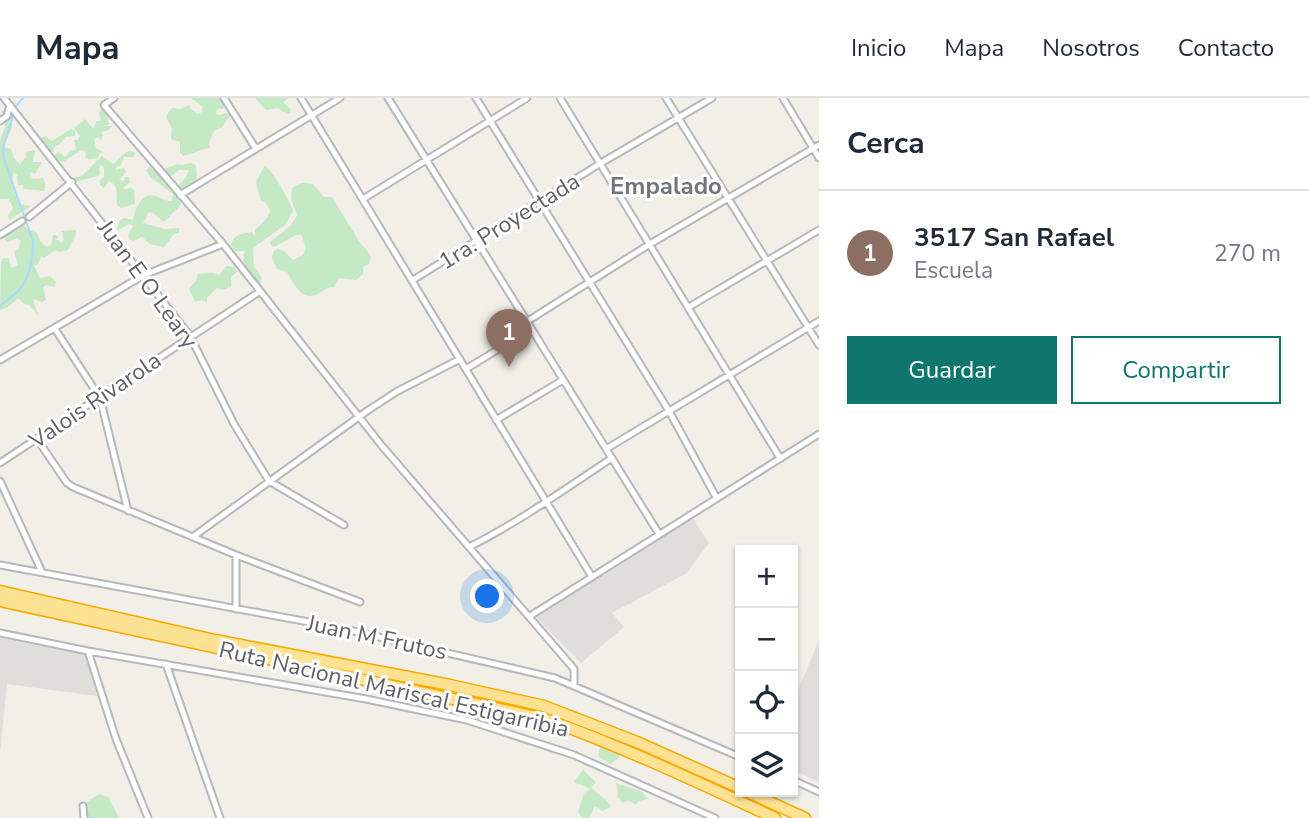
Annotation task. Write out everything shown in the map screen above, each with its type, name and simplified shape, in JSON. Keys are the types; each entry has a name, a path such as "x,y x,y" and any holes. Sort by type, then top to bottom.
{"highway":[{"name":"Ruta Nacional Mariscal Estigarribia","path":"0,591 215,640 450,685 544,706 637,741 735,786"},
{"name":"Ruta Nacional Mariscal Estigarribia","path":"0,601 545,719 664,767 775,818"},
{"path":"759,797 805,818"}],"street":[{"name":"Juan E O Leary","path":"4,98 190,337 234,424 269,481 344,525"},
{"path":"114,98 104,105 223,244 359,418 574,669 574,685"},
{"path":"224,98 256,149"},
{"path":"301,98 592,577"},
{"path":"180,195 340,98"},
{"path":"388,98 659,534"},
{"path":"476,98 669,411 716,497"},
{"path":"363,199 527,98"},
{"path":"560,98 779,458"},
{"path":"666,98 819,345"},
{"name":"1ra. Proyectada","path":"413,280 601,163 712,98"},
{"path":"783,98 816,147 819,158"},
{"path":"0,121 13,108"},
{"path":"526,322 650,244 816,147"},
{"path":"29,217 72,182"},
{"path":"0,235 22,221"},
{"path":"689,307 819,230"},
{"path":"0,360 144,275 223,244"},
{"name":"Valois Rivarola","path":"0,463 259,292"},
{"path":"607,449 819,321"},
{"path":"55,329 100,398 128,510"},
{"path":"466,369 531,329"},
{"path":"194,536 396,392 460,359"},
{"path":"496,419 563,380"},
{"path":"530,616 819,434"},
{"path":"37,439 70,485 236,555 360,602"},
{"path":"469,547 547,502 612,458"},
{"path":"0,481 42,572"},
{"path":"236,555 236,610"},
{"name":"Juan M Frutos","path":"0,565 335,627 498,663 574,685 735,755"},
{"path":"0,633 366,699 467,720 574,755 715,818"},
{"path":"88,651 116,739 148,818"},
{"path":"166,664 220,818"},
{"path":"798,782 819,792"},
{"path":"83,806 83,818"}],"shaded area":[{"path":"692,517 709,543 687,573 612,613 624,627 581,663 535,616"},
{"path":"0,638 86,655 97,696 7,684 0,752"},
{"path":"819,640 819,782 798,772 798,690"}],"green space":[{"path":"191,98 221,98 223,109 219,108 215,112 218,115 227,113 230,116 222,127 214,131 209,143 210,148 183,156 180,142 171,139 172,129 166,116 172,108 181,109 189,105 190,109 198,114 202,112 203,107"},
{"path":"255,98 289,98 283,102 291,110 290,113 278,108 266,110"},
{"path":"102,108 106,111 109,124 105,126 112,126 101,132 101,140 97,137 94,139 96,148 103,152 98,158 89,159 85,157 86,152 81,150 63,162 53,159 58,151 65,157 76,149 74,140 78,140 80,136 74,128 85,119 93,129 97,121 101,121 99,113"},
{"path":"7,110 12,126 3,147 11,149 20,164 26,157 26,152 35,150 33,162 42,162 35,174 31,172 30,175 33,179 43,178 45,182 45,191 24,189 23,185 18,185 14,172 13,183 18,200 22,204 32,206 9,220 8,215 13,208 9,199 0,199 0,141 5,126 2,111"},
{"path":"71,129 75,131 75,136 66,137 56,145 52,153 40,139 44,136 52,141"},
{"path":"126,152 135,153 133,157 124,157 115,170 124,168 126,172 120,179 123,182 125,177 129,177 130,182 123,188 127,190 130,187 134,190 135,204 121,208 117,205 115,186 109,181 104,188 100,185 100,180 104,177 102,165 99,166 100,175 73,183 73,178 82,176 102,156 113,164"},
{"path":"191,163 196,165 197,179 181,190 177,187 189,170 179,170 169,178 164,169"},
{"path":"152,165 180,198 181,205 164,222 149,212 143,223 165,229 179,228 179,232 173,235 164,247 150,244 142,237 133,241 129,239 133,226 130,224 117,230 120,220 133,220 137,206 143,198 151,195 172,201 173,194 150,177 146,170"},
{"path":"265,165 281,187 293,211 285,225 253,248 254,266 262,278 260,285 244,263 243,255 246,251 235,251 231,245 239,235 252,232 255,236 255,230 269,213 265,202 261,201 256,182"},
{"path":"302,183 313,184 324,197 332,197 371,257 369,264 363,267 363,274 356,280 339,278 334,287 312,296 299,291 287,272 277,269 272,258 277,249 284,251 293,260 303,255 306,248 301,234 274,247 270,242 291,225 297,215 291,198 292,188"},
{"path":"23,224 37,233 40,241 47,247 51,244 53,235 58,236 57,240 61,243 64,240 62,231 76,230 68,250 55,250 44,258 41,256 38,264 34,266 40,278 50,276 56,282 55,287 43,287 46,300 42,302 33,299 38,315 18,298 0,310 1,262 4,258 9,258 11,268 18,265 14,251 18,250 21,241 17,238 8,242 4,239 5,234"},
{"path":"226,266 234,267 237,272 231,277 231,287 222,290 217,288 207,298 207,303 202,300 195,302 189,289 198,274 219,275"},
{"path":"601,742 621,751 618,759 610,764 598,756"},
{"path":"583,770 596,782 591,788 611,807 602,811 595,806 589,818 582,818 578,812 584,793 591,789 574,782"},
{"path":"616,783 642,792 648,799 639,801 636,805 628,800 623,803 617,797"},
{"path":"99,794 108,797 119,818 80,818 84,804"}],"waterway":[{"path":"15,107 23,98"},
{"path":"0,306 18,291 25,281 33,247 4,159 3,148 14,112"}],"place":[{"name":"3517 San Rafael","path":"509,367"}],"district":[{"name":"Empalado","path":"666,186"}]}
